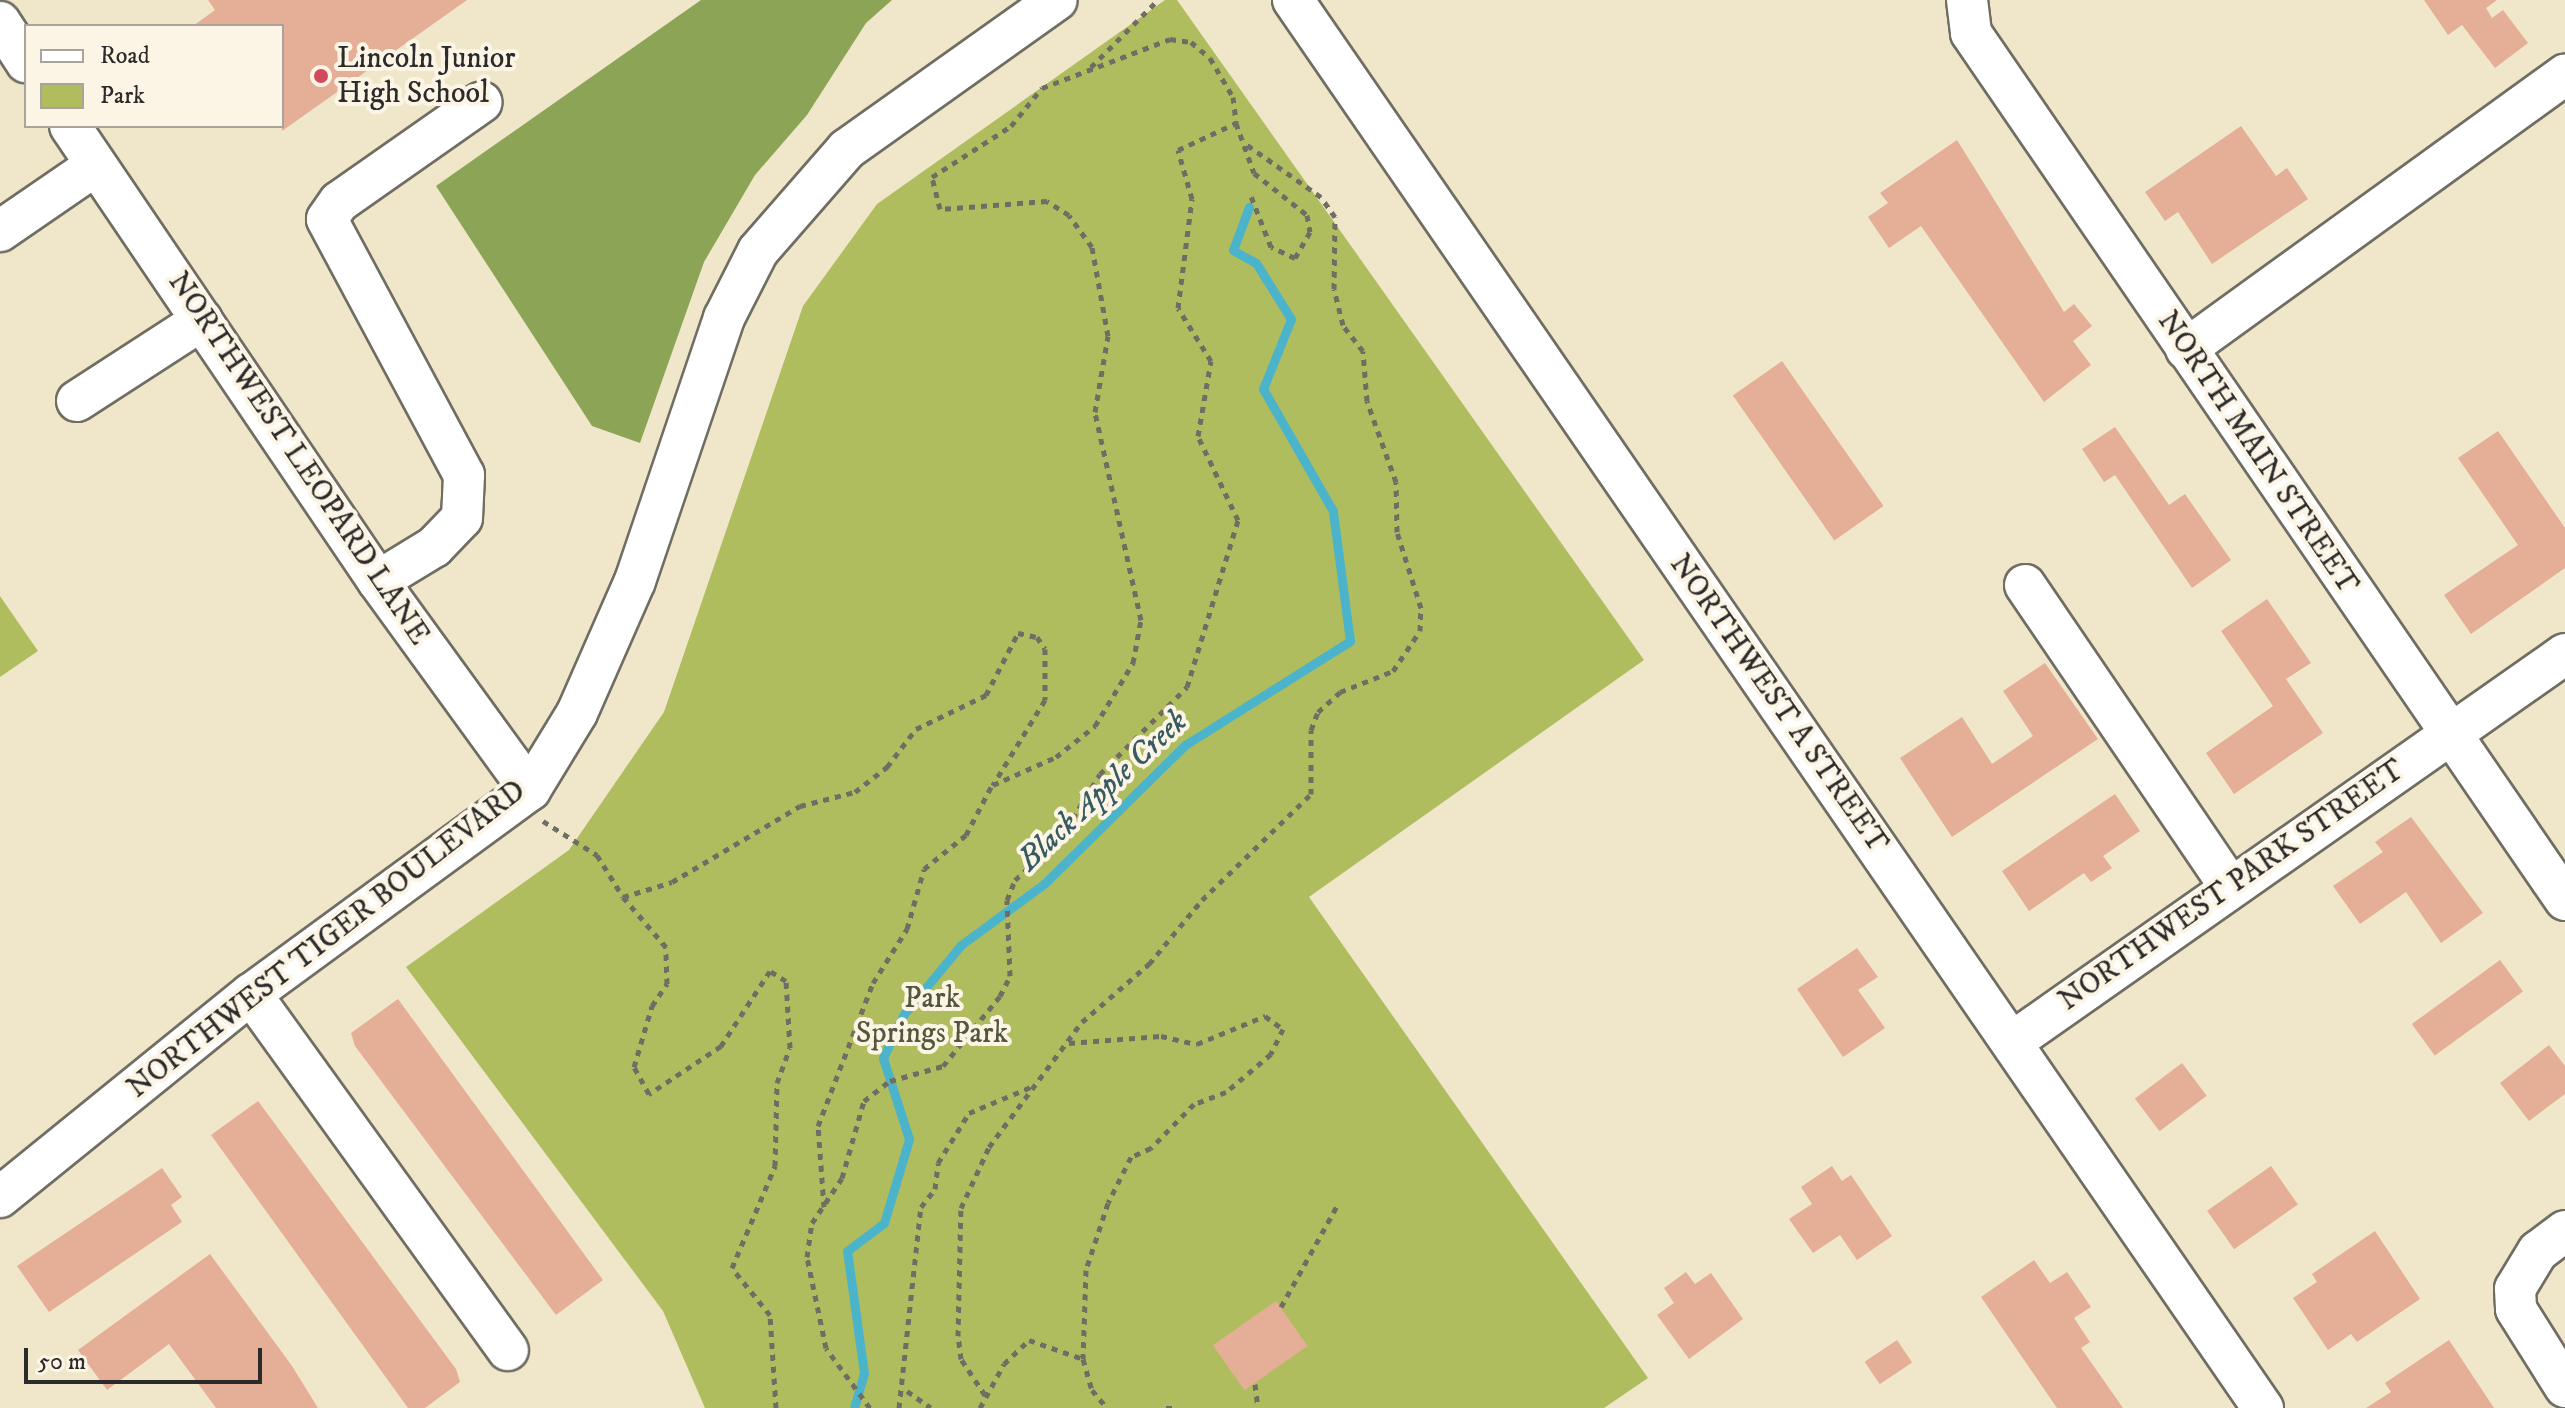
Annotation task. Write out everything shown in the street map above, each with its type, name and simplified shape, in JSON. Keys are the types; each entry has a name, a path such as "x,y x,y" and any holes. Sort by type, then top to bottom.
{"street":[{"name":"NORTHWEST TIGER BOULEVARD","path":"0,1197 251,994 536,804 635,581 724,318 758,251 847,149 1057,0"},
{"name":"NORTHWEST A STREET","path":"1293,0 2015,1040 2263,1408"},
{"name":"NORTH MAIN STREET","path":"1967,0 1971,33 2565,900"},
{"path":"0,22 24,59"},
{"path":"2186,349 2565,75"},
{"path":"378,581 434,547 462,518 464,475 327,219 339,202 482,102"},
{"name":"NORTHWEST LEOPARD LANE","path":"71,128 378,581 536,804"},
{"path":"0,231 96,165"},
{"path":"77,401 202,320"},
{"path":"2025,585 2230,887"},
{"name":"NORTHWEST PARK STREET","path":"2015,1040 2448,732 2565,654"},
{"path":"251,994 508,1350"},
{"path":"2565,1231 2538,1251 2515,1289 2516,1309 2565,1387"}],"path":[{"path":"993,781 997,786 1056,757 1095,726 1133,663 1141,620 1095,412 1108,336 1092,247 1069,215 1047,201 940,209 932,177 1011,126 1042,88 1091,67 1158,0"},
{"path":"1091,67 1104,70 1170,39 1191,42 1210,58 1233,97 1236,123 1246,143 1254,173 1307,215 1310,232 1295,258 1271,247 1251,196"},
{"path":"870,1408 826,1348 811,1289 811,1234 842,1178 864,1101 890,1081 943,1066 1000,996 1010,976 1007,900 1015,880 1060,839 1100,774 1171,710 1206,641 1238,520 1198,436 1211,361 1178,308 1192,199 1178,150 1228,124 1236,123"},
{"path":"985,1395 961,1359 958,1336 961,1208 989,1147 1068,1043 1311,794 1311,730 1318,712 1340,692 1393,671 1420,631 1421,608 1397,532 1396,482 1367,401 1363,351 1343,325 1334,289 1335,217 1321,197 1246,143"},
{"path":"623,897 672,882 800,806 855,792 887,767 916,729 986,695 1011,643 1030,634 1045,649 1045,700 1028,738 993,781 966,835 924,869 907,929 873,983 818,1126 824,1208"},
{"path":"536,804 597,855 623,897 666,947 667,984 652,1006 634,1067 649,1094 721,1046 770,971 786,981 790,1048 777,1083 775,1166 732,1268 770,1315 776,1408"},
{"path":"1068,1043 1161,1036 1197,1044 1256,1017 1282,1024 1271,1054 1226,1092 1194,1104 1156,1140 1131,1157 1086,1270 1083,1359 1107,1408"},
{"path":"899,1408 907,1391 921,1207 935,1189 938,1163 969,1113 1032,1087"},
{"path":"1281,1307 1338,1204"},
{"path":"980,1408 1004,1364 1034,1338 1067,1359 1083,1359"},
{"path":"1255,1384 1258,1408"},
{"path":"907,1391 931,1408"},
{"path":"1166,1408 1177,1408"}],"green space":[{"path":"701,0 892,0 866,23 807,115 755,175 704,262 640,443 592,426 436,186"},
{"name":"Park Springs Park","path":"1165,0 1177,0 1644,660 1309,897 1648,1378 1604,1408 705,1408 663,1311 406,967 569,850 664,712 803,306 877,204"},
{"path":"0,596 38,651 0,677"}],"building":[{"name":"Lincoln Junior High School","path":"208,0 467,0 282,131 284,24 196,24 215,10"},
{"path":"2424,0 2497,0 2486,8 2492,18 2503,10 2528,43 2495,68 2462,25 2448,35"},
{"path":"2241,126 2276,176 2287,168 2308,199 2212,264 2178,212 2165,221 2145,192"},
{"path":"1957,140 2064,312 2074,304 2092,326 2073,341 2091,365 2044,402 1921,226 1889,248 1868,217 1888,203 1880,193"},
{"path":"1782,361 1884,506 1834,540 1733,395"},
{"path":"2115,427 2169,505 2185,494 2231,560 2192,588 2115,475 2104,482 2082,449"},
{"path":"2498,431 2565,528 2565,568 2471,634 2444,595 2518,545 2458,458"},
{"path":"2267,599 2311,663 2286,679 2323,733 2234,794 2206,753 2273,706 2221,631"},
{"path":"2045,663 2098,739 1952,837 1900,758 1962,717 1992,764 2033,736 2003,691"},
{"path":"2115,794 2140,831 2103,856 2112,868 2091,882 2084,873 2029,911 2002,871"},
{"path":"2411,817 2483,913 2441,943 2406,892 2360,924 2333,886 2383,852 2375,842"},
{"path":"1857,948 1878,977 1858,990 1885,1028 1843,1057 1797,989"},
{"path":"2500,960 2523,992 2435,1056 2412,1024"},
{"path":"398,999 603,1280 556,1315 355,1046 351,1033"},
{"path":"2549,1045 2565,1066 2565,1094 2529,1121 2500,1083"},
{"path":"2182,1063 2207,1096 2160,1131 2135,1099"},
{"path":"258,1101 456,1369 460,1382 425,1408 408,1408 211,1135"},
{"path":"1832,1166 1842,1181 1851,1175 1892,1236 1857,1260 1840,1235 1813,1253 1789,1219 1812,1204 1801,1187"},
{"path":"2271,1166 2298,1205 2234,1249 2207,1211"},
{"path":"162,1168 182,1197 171,1205 182,1222 49,1312 17,1266"},
{"path":"2375,1231 2420,1299 2357,1342 2351,1334 2328,1350 2293,1298 2317,1282 2312,1274"},
{"path":"210,1254 292,1366 318,1408 216,1408 169,1344 107,1390 78,1350"},
{"path":"2034,1260 2050,1283 2067,1272 2091,1307 2074,1318 2090,1342 2081,1348 2123,1408 2057,1408 1981,1297"},
{"path":"1686,1272 1695,1284 1711,1273 1743,1319 1689,1359 1657,1315 1674,1303 1664,1288"},
{"path":"1276,1301 1308,1346 1244,1390 1213,1345"},
{"path":"1897,1340 1912,1362 1880,1384 1865,1362"},
{"path":"2449,1340 2494,1408 2366,1408 2391,1392 2385,1383"}],"waterway":[{"name":"Black Apple Creek","path":"854,1408 864,1373 847,1251 884,1223 909,1139 883,1058 904,1014 961,945 1045,883 1185,745 1350,641 1333,511 1263,389 1291,319 1256,263 1233,250 1249,207"}],"place":[{"name":"Lincoln Junior High School","path":"321,76"}]}
